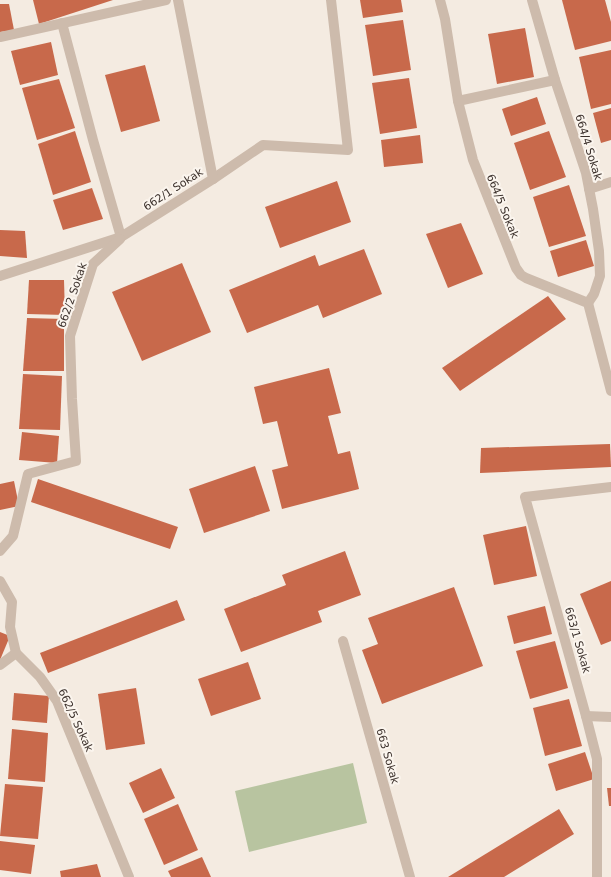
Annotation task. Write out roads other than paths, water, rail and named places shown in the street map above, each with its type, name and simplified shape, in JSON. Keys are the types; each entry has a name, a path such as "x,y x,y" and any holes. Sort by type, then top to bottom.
{"street":[{"path":"0,37 166,0"},
{"name":"662/1 Sokak","path":"0,276 121,237 213,179 178,0"},
{"path":"213,179 263,145 348,150 331,0"},
{"name":"664/5 Sokak","path":"440,0 445,19 458,101 476,169 516,268 521,275 526,278 588,303"},
{"name":"664/4 Sokak","path":"532,0 555,80 586,172 598,244 600,271 598,284 588,303"},
{"path":"62,23 93,140 121,237"},
{"path":"458,101 555,80"},
{"path":"589,189 611,182"},
{"name":"662/2 Sokak","path":"0,550 13,536 28,474 76,461 70,336 93,264 121,237"},
{"path":"588,303 609,373 611,391"},
{"name":"663/1 Sokak","path":"597,877 596,759 586,716 525,497 611,487"},
{"path":"0,581 12,602 10,627 16,653 0,665"},
{"name":"663 Sokak","path":"343,642 410,877"},
{"name":"662/5 Sokak","path":"16,653 40,676 57,701 129,877"},
{"path":"586,716 611,717"}]}
